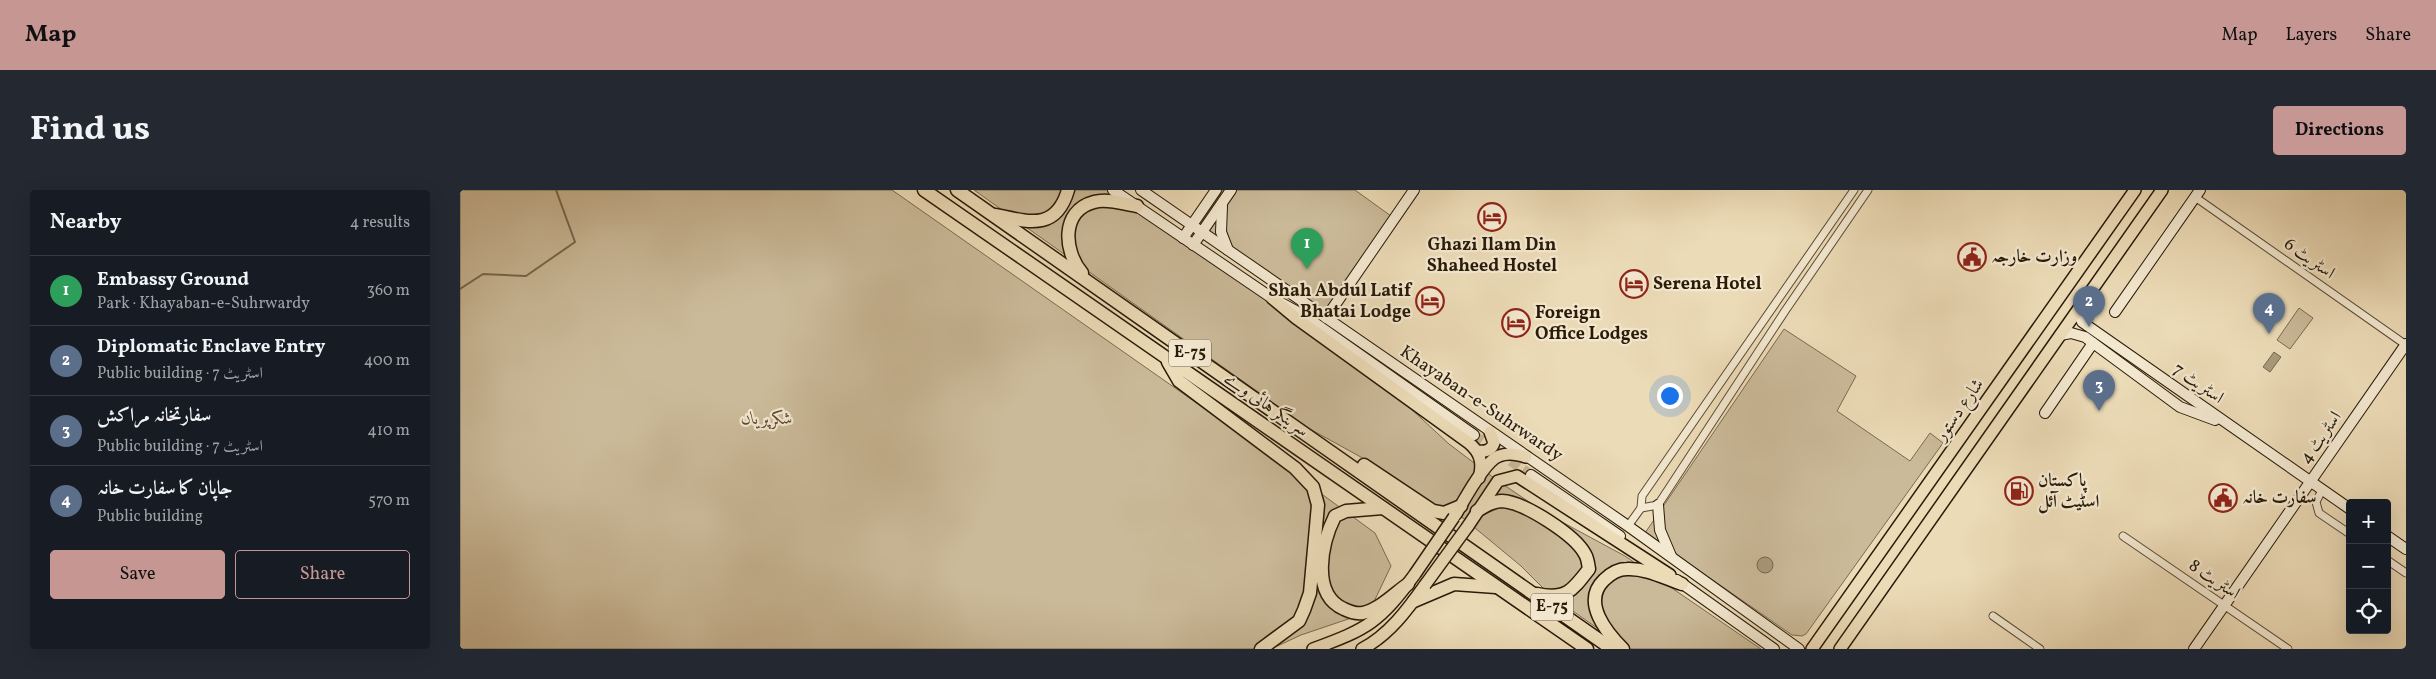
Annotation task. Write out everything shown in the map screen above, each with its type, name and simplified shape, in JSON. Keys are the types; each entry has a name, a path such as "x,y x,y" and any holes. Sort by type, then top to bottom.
{"highway":[{"name":"سرینگر ہائی وے","path":"924,190 1587,649"},
{"name":"سرینگر ہائی وے","path":"956,190 1089,281 1612,649"},
{"path":"989,214 1028,222 1046,220 1061,207 1068,190"},
{"path":"1089,281 1078,268 1068,248 1069,230 1077,213 1087,205 1101,201 1137,206"},
{"path":"1164,357 1179,381 1295,468 1313,488 1318,505 1310,593 1299,621 1261,649"},
{"path":"1325,448 1354,459 1433,511 1444,513 1461,506"},
{"path":"1477,511 1501,501 1518,504 1562,532 1579,546 1586,555 1589,570 1574,588 1563,596 1551,597 1535,594"},
{"path":"1383,508 1346,511 1335,516 1327,532 1322,584 1328,596 1337,606 1361,613 1374,609 1412,579"},
{"path":"1623,649 1609,635 1599,618 1595,595 1599,584 1610,573 1624,568 1641,570 1682,584"},
{"path":"1414,601 1454,584 1500,588"}],"main road":[{"path":"1113,190 1272,298 1305,316 1474,435"},
{"name":"Khayaban-e-Suhrwardy","path":"1141,190 1628,526 1799,649"},
{"path":"1183,238 1216,190"},
{"path":"1193,245 1232,190"},
{"path":"1326,318 1414,190"},
{"name":"شارع دستور","path":"1812,649 2135,190"},
{"path":"1840,649 1894,576 2162,190"},
{"path":"2115,312 2198,193"},
{"path":"1222,203 1220,232 1228,250"},
{"path":"1272,298 1296,318 1422,408 1477,451 1482,462 1479,478"},
{"name":"اسٹریٹ 7","path":"2081,305 2080,317 2082,322 2346,507"},
{"path":"2060,335 2079,334 2180,407 2227,424"},
{"path":"2045,413 2094,343"},
{"name":"اسٹریٹ 4","path":"2194,649 2406,345"},
{"path":"1477,451 1486,451 1493,445 1494,442 1490,432"},
{"path":"1312,649 1366,628 1389,608 1412,579 1489,464 1497,456 1510,453 1526,457"},
{"path":"1362,649 1384,634 1414,601 1498,481 1506,477 1517,476 1531,479 1772,647 1777,633"},
{"path":"1658,505 1660,530 1672,558"},
{"path":"2391,539 2406,549"}],"street":[{"path":"1628,526 1641,508 1642,496 1854,190"},
{"path":"1641,508 1658,505 1785,311 1868,190"},
{"name":"اسٹریٹ 6","path":"2198,193 2406,345"},
{"path":"1775,304 1785,311"},
{"path":"1767,318 1777,325"},
{"path":"2322,490 2316,502 2319,513 2346,531"},
{"name":"اسٹریٹ 8","path":"2123,536 2288,649"},
{"path":"2391,563 2406,573"},
{"path":"1993,616 2040,649"}],"green space":[{"name":"شکرپریاں","path":"460,190 892,190 1208,411 1375,533 1391,566 1369,612 1301,635 1271,649 460,649"},
{"path":"974,190 1108,190 1251,289 1409,407 1449,444 1498,481 1547,514 1625,556 1761,649 1627,649 1550,595 1521,566 1463,518 1431,505 1377,466 1310,429"},
{"path":"1223,190 1355,190 1391,216 1323,313 1200,225"},
{"path":"2299,308 2313,318 2290,349 2277,340"},
{"path":"1784,329 1856,376 1837,411 1910,461 1930,433 1943,443 1806,634 1802,636 1792,635 1645,533"}],"shaded area":[{"path":"2274,352 2281,357 2270,372 2263,367"},
{"path":"1765,557 1771,559 1773,565 1771,571 1765,573 1759,571 1757,565 1759,559"}],"waterway":[{"path":"460,289 483,274 526,276 575,242 556,190"}],"tunnel":[{"path":"1474,435 1531,475"}],"place":[{"name":"Ghazi Ilam Din Shaheed Hostel","path":"1492,217"},
{"name":"وزارت خارجہ","path":"1972,257"},
{"name":"Embassy Ground","path":"1307,269"},
{"name":"Serena Hotel","path":"1634,284"},
{"name":"Shah Abdul Latif Bhatai Lodge","path":"1430,301"},
{"name":"Foreign Office Lodges","path":"1516,323"},
{"name":"Diplomatic Enclave Entry","path":"2089,327"},
{"name":"جاپان کا سفارت خانہ","path":"2269,334"},
{"name":"سفارتخانہ مراکش","path":"2099,411"},
{"name":"پاکستان اسٹیٹ آئل","path":"2019,491"},
{"name":"سفارت خانہ","path":"2223,498"}]}
